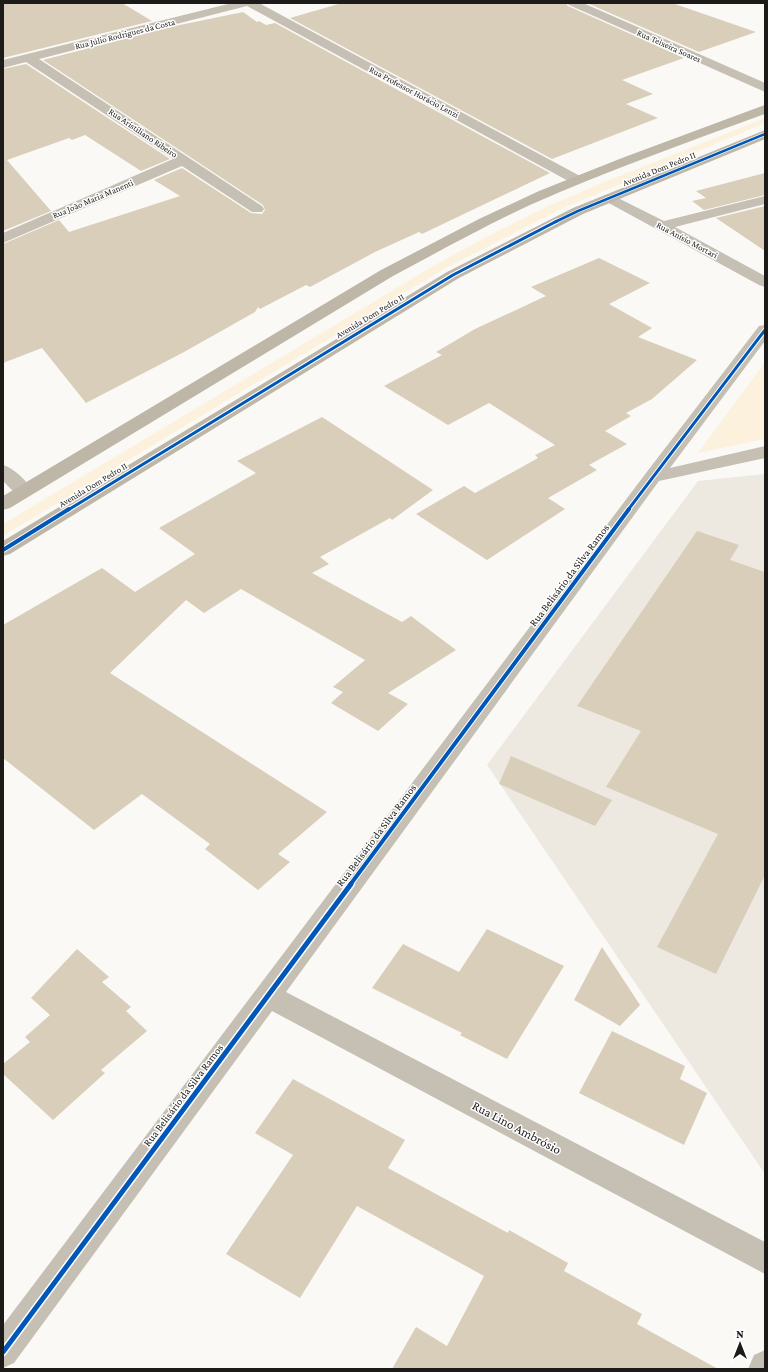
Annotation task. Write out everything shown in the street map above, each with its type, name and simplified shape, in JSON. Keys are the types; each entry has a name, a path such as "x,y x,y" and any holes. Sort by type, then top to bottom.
{"main road":[{"name":"Avenida Dom Pedro II","path":"3,504 387,273 483,222 578,180 765,109"},
{"name":"Avenida Dom Pedro II","path":"3,550 453,275 552,223 765,134"}],"street":[{"name":"Rua Júlio Rodrigues da Costa","path":"3,64 246,3"},
{"name":"Rua Professor Horácio Lenzi","path":"250,3 578,180"},
{"name":"Rua Teixeira Soares","path":"573,3 765,88"},
{"path":"263,10 278,5"},
{"name":"Rua Aristiliano Ribeiro","path":"29,58 257,209"},
{"name":"Rua João Maria Manenti","path":"3,238 183,160"},
{"name":"Rua Anísio Mortari","path":"610,198 765,282"},
{"path":"662,226 765,200"},
{"name":"Rua Belisário da Silva Ramos","path":"3,1352 653,477 765,330"},
{"path":"653,477 765,452"},
{"path":"3,471 24,491"},
{"name":"Rua Lino Ambrósio","path":"268,995 765,1259"}],"shaded area":[{"path":"765,118 765,123 559,210 444,269 3,536 3,524 433,266 548,206"},
{"path":"765,362 765,439 698,453"},
{"path":"765,474 765,1174 487,765 698,481"}],"building":[{"path":"3,3 122,3 152,21 3,58"},
{"path":"342,3 566,3 568,6 684,58 622,80 653,94 626,104 658,118 552,159 290,18"},
{"path":"587,3 672,3 756,32 699,52"},
{"path":"243,12 257,22 259,21 266,25 275,23 550,173 422,234 419,232 375,252 310,287 306,285 260,309 258,307 255,312 184,352 86,403 42,348 3,363 3,244 59,220 69,232 180,196 154,180 182,168 251,213 262,214 265,210 263,205 43,60 175,26"},
{"path":"26,64 170,159 141,171 85,135 72,140 69,138 7,160 51,211 3,231 3,69"},
{"path":"765,173 765,195 704,210 692,201 706,198 696,191"},
{"path":"765,206 765,251 716,218"},
{"path":"599,258 650,283 609,304 652,328 638,337 697,360 652,399 626,413 631,416 605,431 627,444 589,465 597,470 548,498 565,509 487,560 416,514 464,486 475,493 538,458 535,455 555,445 489,403 448,425 384,386 442,355 436,352 475,329 546,296 531,287"},
{"path":"322,417 433,490 392,520 390,518 320,557 329,564 312,573 402,622 411,616 456,650 388,693 408,704 378,731 331,703 343,692 333,687 365,660 241,589 204,613 186,600 110,673 327,812 278,854 290,862 258,890 205,849 210,844 142,794 94,830 3,758 3,625 102,568 135,592 195,554 159,528 256,473 237,461"},
{"path":"697,531 739,545 730,560 765,572 765,875 716,974 657,947 718,834 606,787 641,731 577,706"},
{"path":"511,756 612,800 595,826 499,784"},
{"path":"487,929 564,966 507,1059 460,1035 462,1033 372,988 403,944 459,972"},
{"path":"602,947 640,1005 620,1026 574,1000"},
{"path":"77,949 109,977 102,982 131,1007 126,1011 147,1031 101,1070 105,1073 53,1120 3,1074 3,1064 30,1042 25,1037 50,1015 31,998"},
{"path":"612,1031 685,1066 680,1079 707,1093 684,1145 579,1093"},
{"path":"293,1079 405,1140 388,1168 508,1233 509,1230 568,1263 564,1271 642,1314 637,1324 718,1369 392,1369 416,1327 447,1346 484,1276 357,1206 300,1298 226,1254 293,1155 255,1133"}],"cycle path":[{"path":"3,550 453,275 505,247 578,211 765,134"},
{"path":"3,1352 653,477 765,330"}]}
